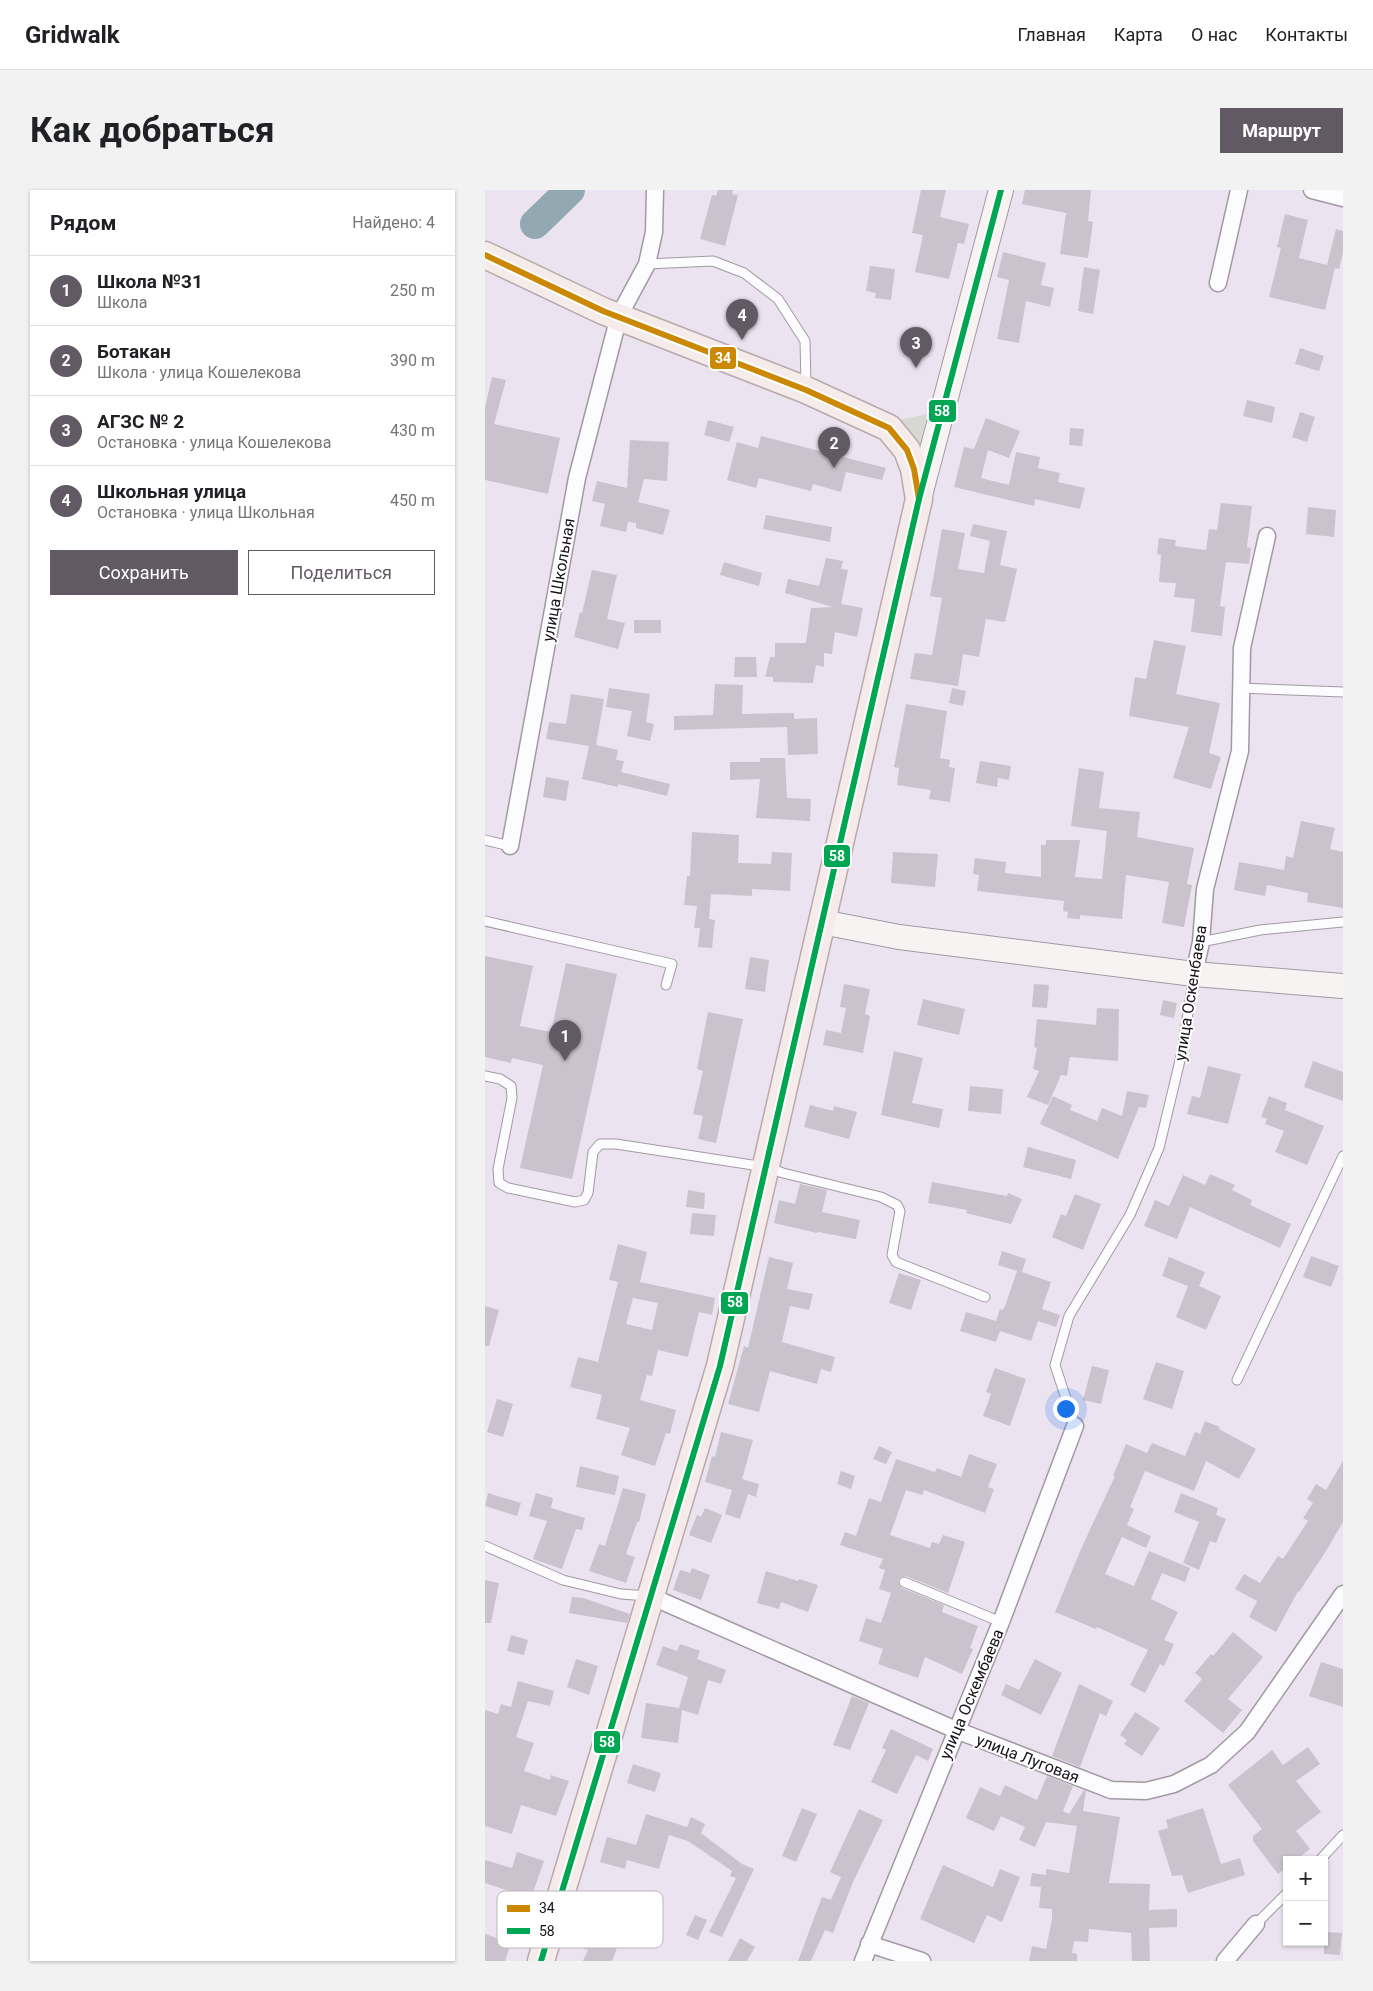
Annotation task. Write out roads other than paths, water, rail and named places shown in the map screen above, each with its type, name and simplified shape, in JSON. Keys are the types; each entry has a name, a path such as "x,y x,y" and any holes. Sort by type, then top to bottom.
{"main road":[{"path":"562,1891 720,1366 919,499 1001,190"},
{"path":"485,255 579,301 807,390 889,428 907,450 914,469 919,499"},
{"path":"822,922 899,937 1194,974 1343,986"},
{"path":"541,1961 545,1948"}],"street":[{"name":"улица Школьная","path":"510,846 577,478 619,316 647,264 654,232 655,190"},
{"path":"1218,283 1239,190"},
{"path":"1312,190 1343,198"},
{"name":"улица Оскенбаева","path":"1194,974 1201,942 1205,889 1240,751 1242,648 1267,536"},
{"name":"улица Оскембаева","path":"863,1961 1001,1622 1075,1426"},
{"name":"улица Луговая","path":"650,1596 956,1730 1111,1790 1146,1791 1174,1784 1211,1765 1247,1732 1343,1594"},
{"path":"1225,1961 1256,1924"},
{"path":"869,1944 922,1961"}],"lane":[{"path":"647,264 713,261 744,273 778,299 805,341 807,390"},
{"path":"1240,688 1343,692"},
{"path":"485,840 510,846"},
{"path":"485,921 672,964 666,985"},
{"path":"1201,942 1260,930 1343,922"},
{"name":"улица Оскенбаева","path":"1075,1426 1055,1365 1069,1316 1130,1215 1159,1148 1182,1052 1194,974"},
{"path":"485,1076 500,1079 511,1086 512,1098 498,1169 499,1183 508,1188 575,1202 584,1200 588,1193 593,1152 600,1144 615,1144 766,1167 783,1173 881,1197 897,1205 900,1211 892,1255 896,1262 985,1297"},
{"path":"1237,1380 1343,1156"},
{"path":"485,1546 563,1580 621,1594 650,1596"},
{"path":"904,1582 1001,1622"},
{"path":"1324,1856 1343,1835"},
{"path":"1256,1924 1283,1897"}],"waterway":[{"path":"535,224 570,190"}],"place":[{"name":"Школьная улица","path":"742,340"},
{"name":"АГЗС № 2","path":"916,368"},
{"name":"Ботакан","path":"834,468"},
{"name":"Школа №31","path":"565,1061"}]}
